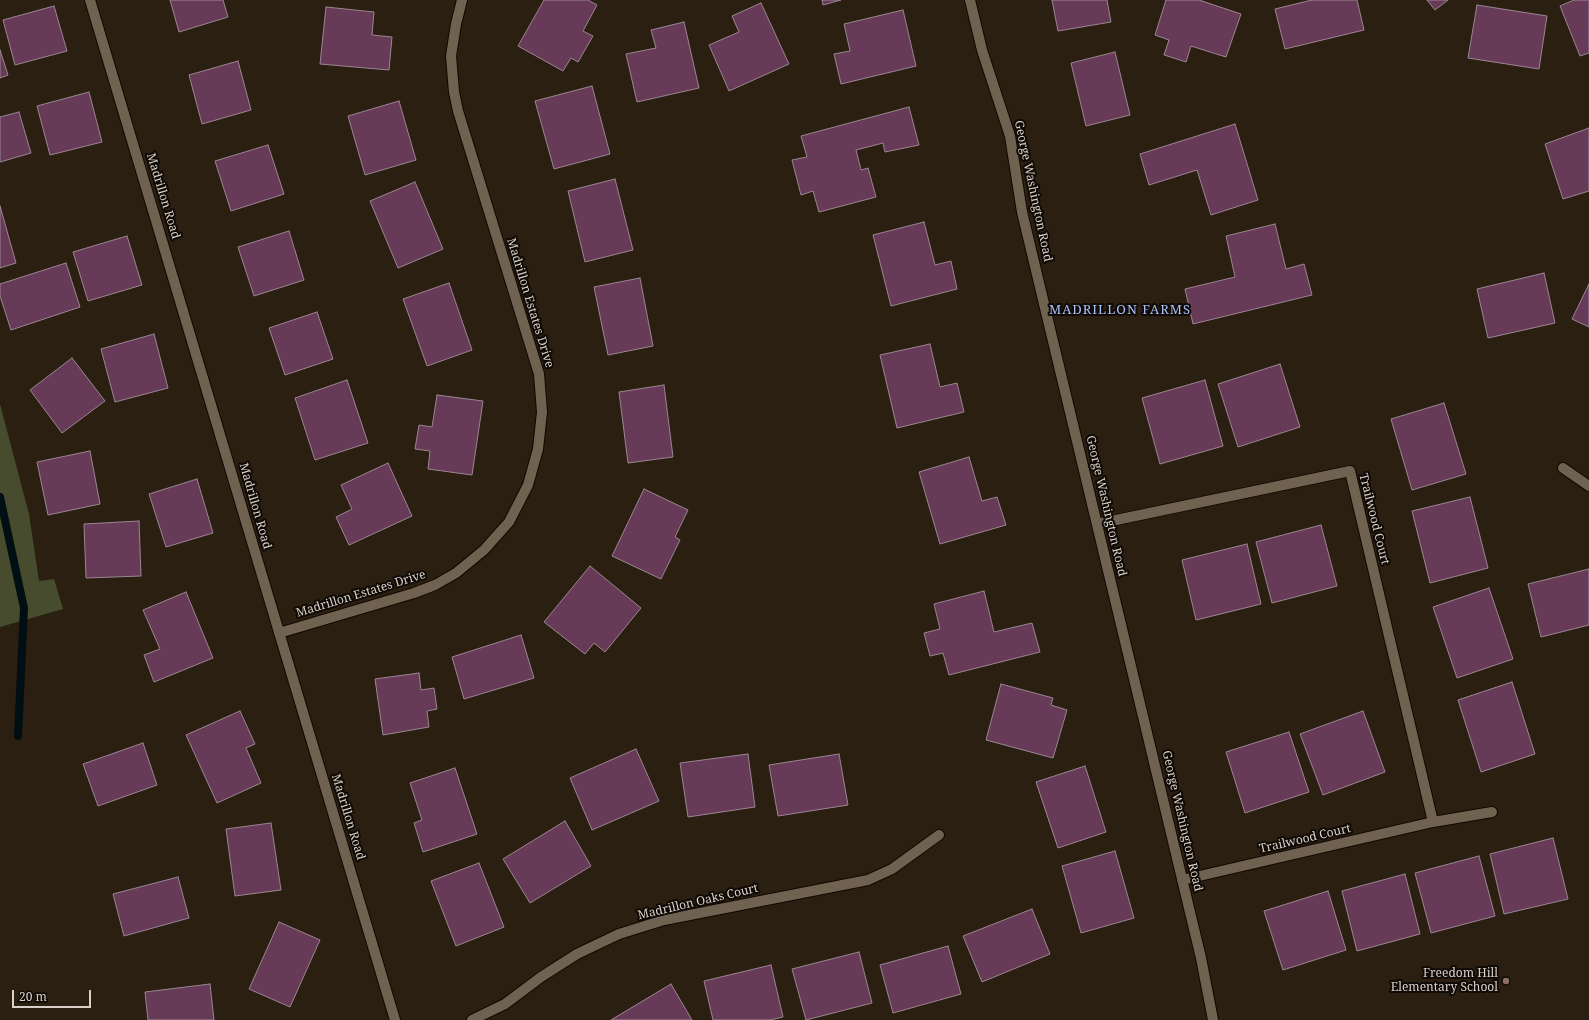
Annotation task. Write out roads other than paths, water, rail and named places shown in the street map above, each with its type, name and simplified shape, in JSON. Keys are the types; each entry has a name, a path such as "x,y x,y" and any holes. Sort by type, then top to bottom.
{"street":[{"name":"Madrillon Road","path":"90,0 396,1020"},
{"name":"Madrillon Estates Drive","path":"279,633 414,593 435,585 456,573 484,550 508,522 528,485 538,449 542,412 539,374 458,111 454,92 451,56 456,24 462,0"},
{"name":"George Washington Road","path":"970,0 982,50 1010,136 1022,212 1201,958 1213,1020"},
{"path":"1563,468 1589,486"},
{"name":"Trailwood Court","path":"1097,524 1350,471 1433,822"},
{"name":"Trailwood Court","path":"1182,880 1433,822 1492,812"},
{"name":"Madrillon Oaks Court","path":"472,1020 505,1004 577,954 619,934 664,920 868,880 892,869 939,835"}],"waterway":[{"path":"0,497 24,608 18,736"}],"place":[{"name":"Freedom Hill Elementary School","path":"1506,981"}],"district":[{"name":"MADRILLON FARMS","path":"1120,310"}]}
